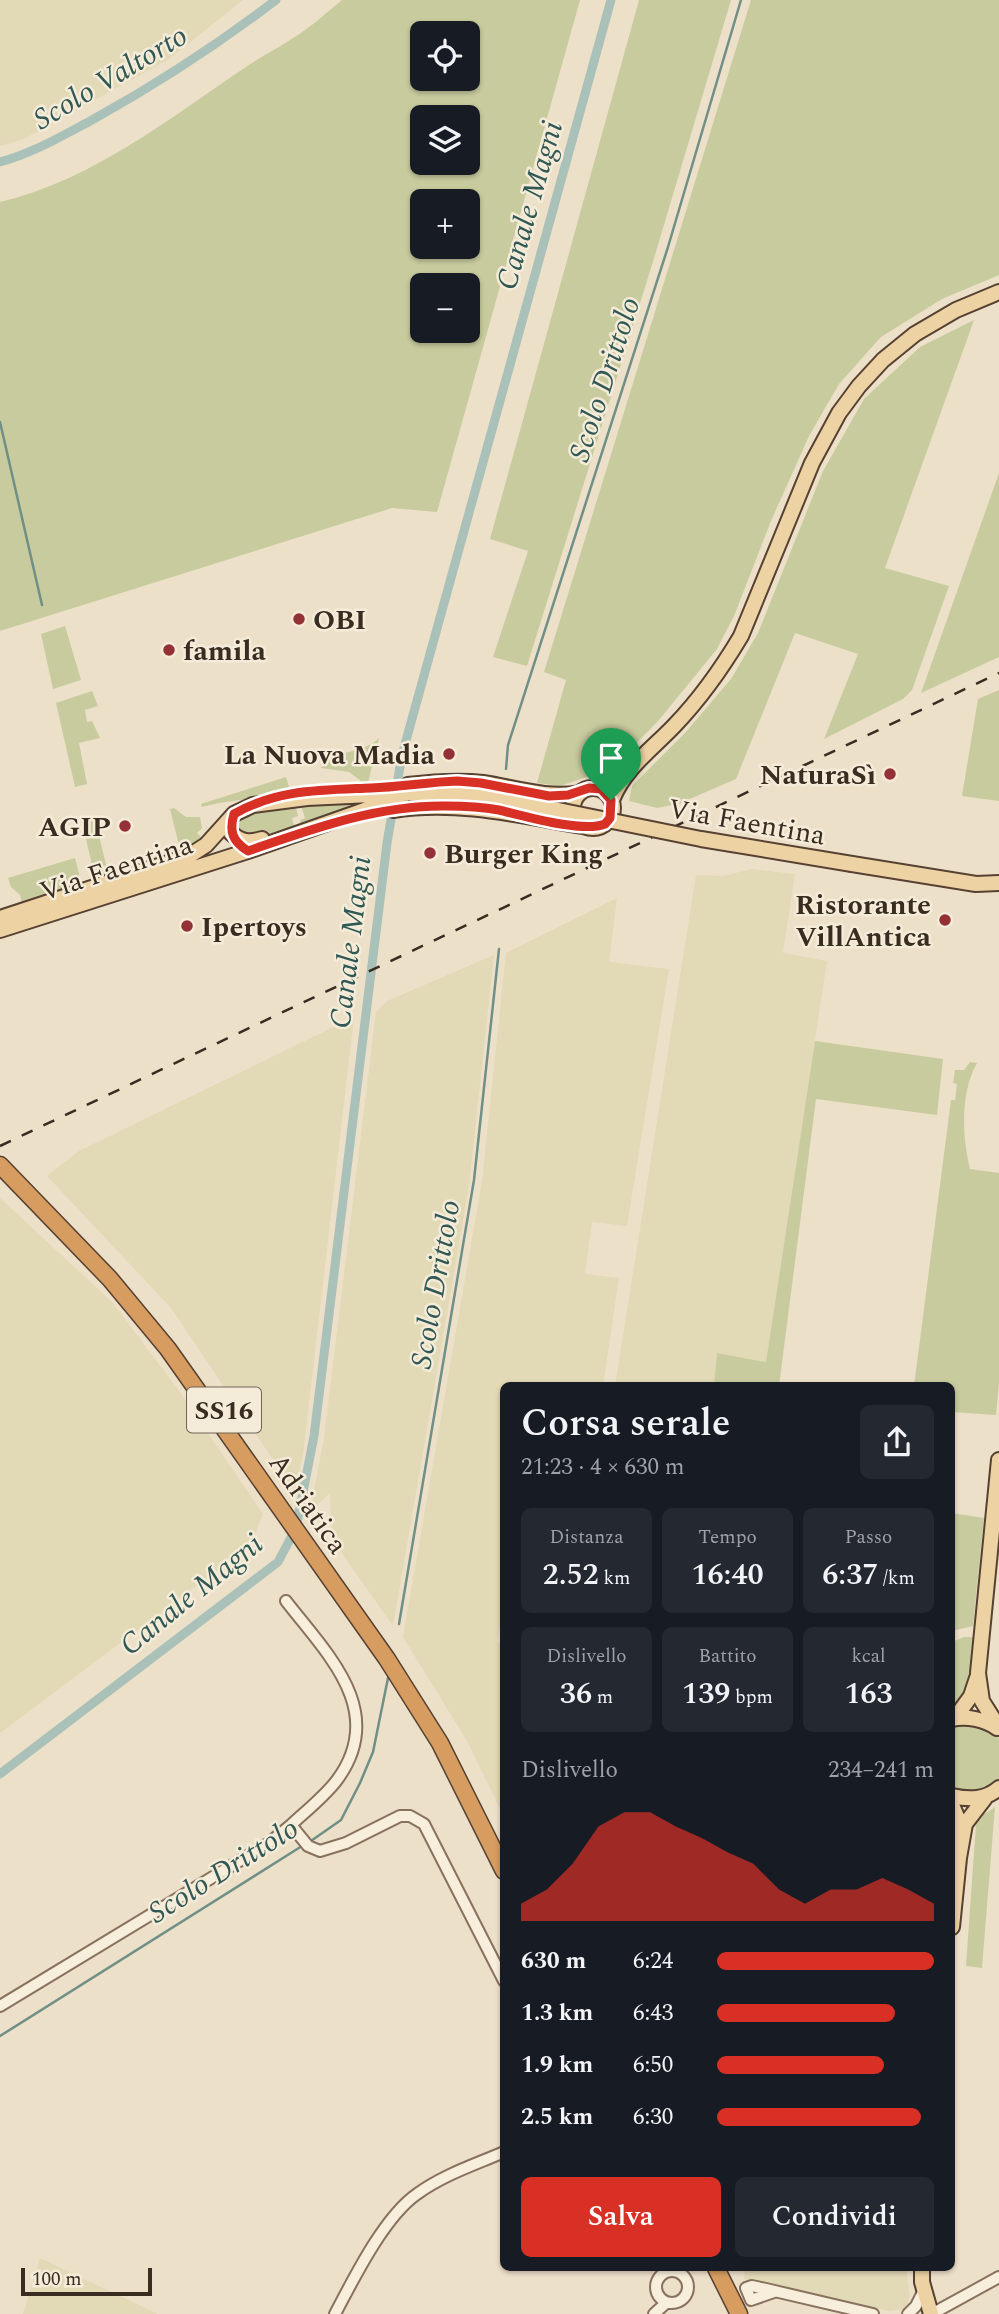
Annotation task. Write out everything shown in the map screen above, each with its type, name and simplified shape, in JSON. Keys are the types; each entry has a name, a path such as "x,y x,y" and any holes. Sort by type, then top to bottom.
{"highway":[{"name":"Adriatica","path":"0,1152 162,1324 333,1573 440,1743 500,1863"},
{"name":"Adriatica","path":"0,1165 110,1279 168,1349 397,1656 443,1728 500,1841"},
{"path":"706,2271 728,2314"},
{"path":"718,2271 739,2314"}],"main road":[{"path":"412,796 445,806 498,810 582,826 597,827 605,824 610,818 611,800 617,786 634,765 676,725 707,687 741,636 812,463 839,413 883,360 915,334 956,310 999,292"},
{"path":"412,796 457,781 549,796 580,793 634,765"},
{"path":"594,788 605,791 611,800"},
{"name":"Via Faentina","path":"0,918 189,856 206,845 234,814 277,796 312,790 381,791 412,796 469,794 499,798 701,839 976,884 999,883"},
{"path":"580,793 575,799 573,810 574,817 582,826"},
{"name":"Via Faentina","path":"0,930 412,796"},
{"name":"Via Faentina","path":"234,814 231,833 238,844 248,851"},
{"path":"231,833 250,842 274,836 284,839"},
{"name":"Via Faentina","path":"976,884 999,894"},
{"path":"955,1716 971,1696 978,1673 999,1460"},
{"path":"978,1673 982,1701 999,1728"},
{"path":"955,1719 979,1720 999,1728"},
{"path":"955,1897 965,1824 985,1798 999,1788"},
{"path":"955,1796 985,1798"},
{"path":"955,1812 958,1819 959,1858"},
{"path":"922,2271 924,2290 931,2312"}],"street":[{"path":"0,2006 270,1843 337,1780 352,1754 356,1734 355,1707 344,1676 286,1601"},
{"path":"291,1825 312,1849 320,1851 329,1850 400,1816 410,1816 424,1824 500,1973"},
{"path":"335,2314 354,2278 395,2214 415,2196 443,2178 500,2154"},
{"path":"931,2312 999,2277"},
{"path":"908,2314 916,2306 924,2290"},
{"path":"774,2292 873,2314"},
{"path":"654,2314 666,2303"}],"shaded area":[{"path":"0,0 243,0 169,59 24,139 0,146"},
{"path":"752,869 795,874 783,953 827,961 766,1362 717,1353 714,1382 616,1382 696,875 723,876"},
{"path":"617,898 609,962 669,969 627,1226 592,1222 585,1274 619,1278 604,1382 500,1382 500,1626 497,1642 500,1643 500,1809 467,1741 403,1637 482,1181 506,953"},
{"path":"494,955 469,1186 393,1626 338,1548 331,1524 330,1493 310,1512 324,1438 376,1012 387,1001"},
{"path":"354,1017 303,1455 295,1492 171,1308 47,1176 79,1151"},
{"path":"0,1198 113,1303 177,1388 263,1514 251,1545 0,1733"},
{"path":"40,2258 158,2314 23,2314"},
{"path":"745,2271 906,2271 910,2296 904,2309 889,2311 744,2279"}],"green space":[{"path":"342,0 580,0 437,512 392,508 0,631 0,202 67,179 129,146 314,23"},
{"path":"639,0 731,0 527,666 493,657 528,551 490,539"},
{"path":"751,0 999,0 999,275 942,299 881,337 839,384 809,436 771,521 734,616 717,649 659,720 623,757 592,775 560,786 537,783 566,680 544,672"},
{"path":"974,320 885,568 949,586 912,690 903,699 824,739 858,654 795,633 736,779 678,804 657,808 629,801 632,786 685,733 731,679 758,633 823,471 864,399 920,347"},
{"path":"999,473 999,657 921,693"},
{"path":"65,626 81,680 53,689 41,634"},
{"path":"999,690 999,801 962,796 978,699"},
{"path":"92,691 98,706 85,710 87,722 92,721 100,738 79,743 87,784 75,787 56,703"},
{"path":"379,738 368,783 349,772 321,768 333,758 365,747"},
{"path":"286,777 289,787 271,791 268,795 202,807 201,804"},
{"path":"386,799 301,826 300,820 305,818 300,803"},
{"path":"295,804 298,816 292,818 294,826 259,837 238,833 238,820 242,816"},
{"path":"174,808 186,817 200,817 202,828 197,833 201,837 192,849 177,853 175,848 179,845 170,809"},
{"path":"95,819 107,869 113,868 111,876 96,882 82,822"},
{"path":"75,858 80,878 76,885 22,903 20,895 11,887 8,878"},
{"path":"815,1041 943,1059 937,1115 816,1099 780,1382 714,1382 717,1353 766,1362"},
{"path":"970,1062 977,1063 971,1075 964,1115 970,1169 999,1173 999,1383 996,1415 955,1412 955,1382 915,1382 951,1100 955,1100 955,1070 964,1070"},
{"path":"955,1513 984,1518 973,1626 955,1630"},
{"path":"974,1637 970,1686 955,1708 955,1641"},
{"path":"968,1722 991,1730 999,1739 999,1779 991,1789 971,1793 955,1791 955,1726"},
{"path":"995,1807 982,1968 966,1966 976,1824"}],"waterway":[{"name":"Scolo Valtorto","path":"0,162 47,144 116,106 209,48 276,0"},
{"name":"Canale Magni","path":"0,1774 278,1562 296,1528 314,1436 387,843 402,755 611,0"},
{"name":"Scolo Drittolo","path":"506,769 508,745 668,247 741,0"},
{"path":"0,422 42,605"},
{"name":"Scolo Drittolo","path":"399,1624 474,1180 499,949"},
{"name":"Scolo Drittolo","path":"308,1843 341,1820 360,1783 373,1752 388,1678"},
{"name":"Scolo Drittolo","path":"0,2036 302,1846"}],"railway":[{"path":"0,1146 999,673"}],"place":[{"name":"OBI","path":"299,619"},
{"name":"famila","path":"169,650"},
{"name":"La Nuova Madia","path":"449,754"},
{"name":"NaturaSì","path":"890,774"},
{"name":"AGIP","path":"125,826"},
{"name":"Burger King","path":"430,853"},
{"name":"Ristorante VillAntica","path":"945,920"},
{"name":"Ipertoys","path":"187,926"}],"route":[{"path":"457,781 549,796 580,793 594,788 605,791 611,800 610,818 605,824 589,828 498,810 445,806 410,807 371,813 248,851 238,844 231,833 234,814 262,800 312,790 457,781"}]}
